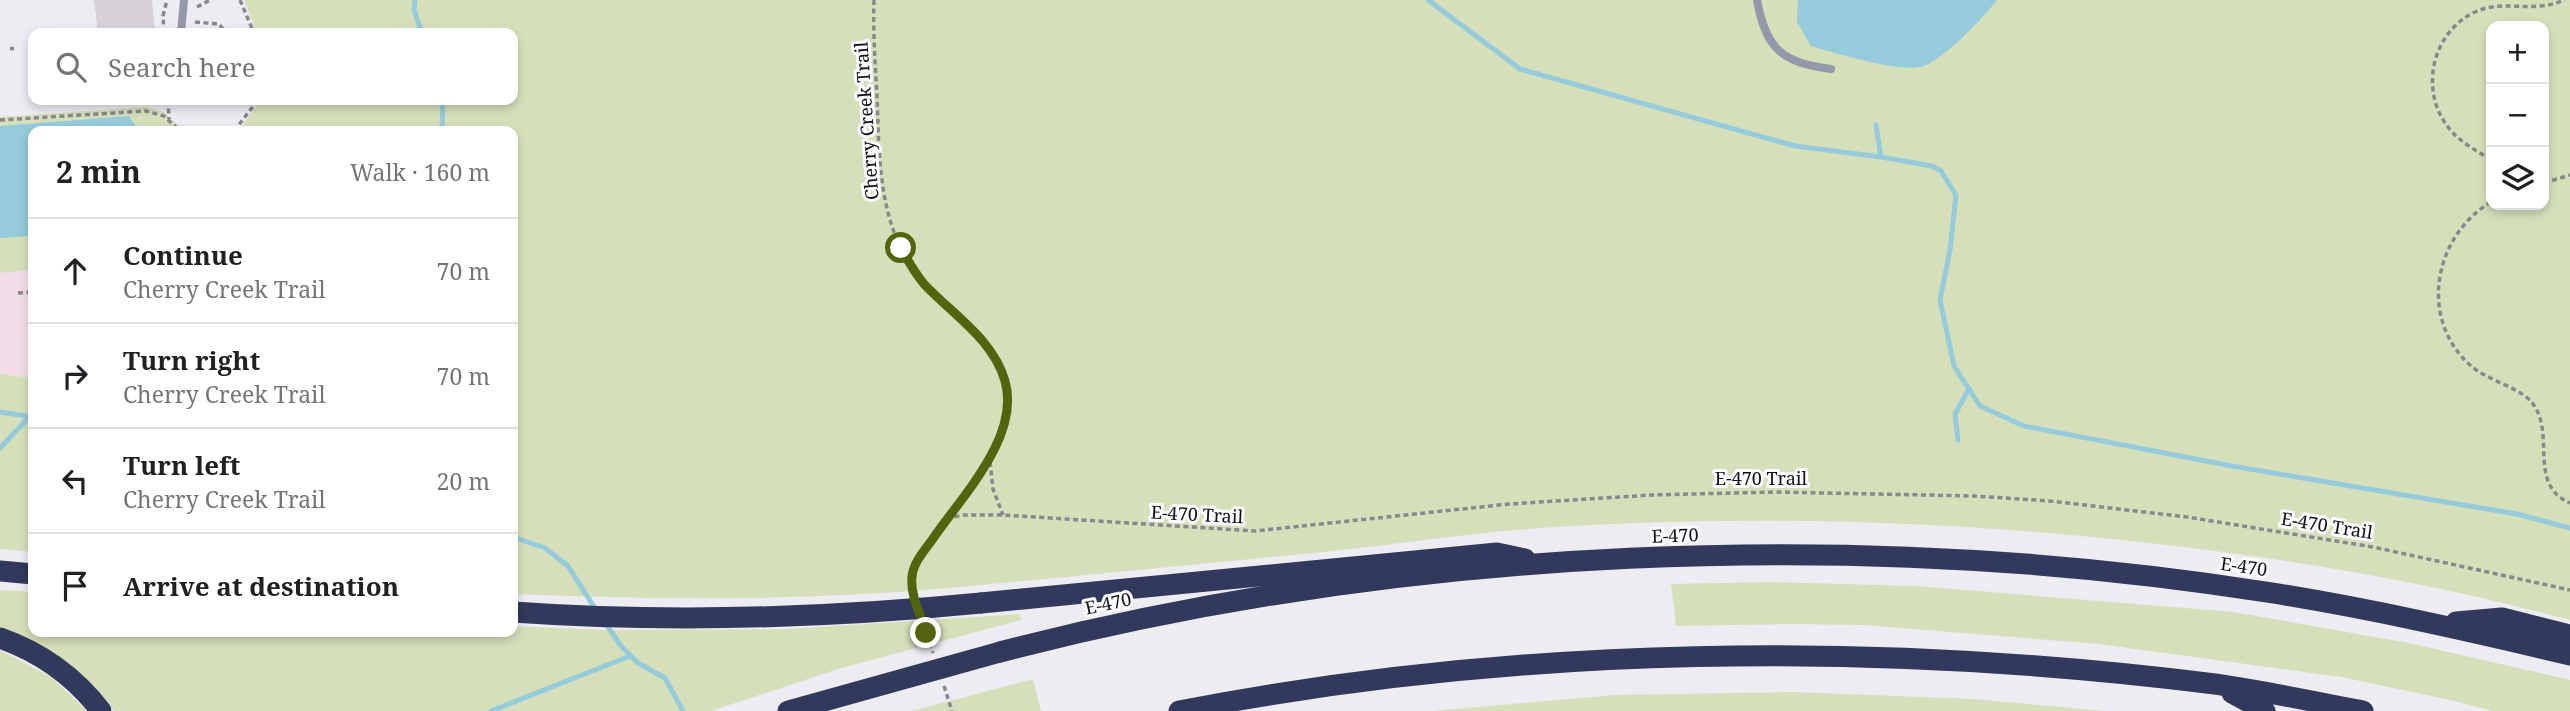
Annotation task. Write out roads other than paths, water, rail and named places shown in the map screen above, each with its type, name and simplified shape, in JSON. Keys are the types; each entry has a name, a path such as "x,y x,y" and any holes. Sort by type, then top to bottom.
{"highway":[{"path":"518,612 725,617 856,611 981,603 1497,553 1548,564"},
{"name":"E-470","path":"788,711 1000,652 1136,621 1272,595 1403,578 1548,564 1661,558 1872,556 1994,563 2213,584 2436,623 2570,655"},
{"path":"0,571 28,574"},
{"path":"2436,623 2502,618 2570,635"},
{"path":"0,638 27,649 56,667 83,689 101,711"},
{"path":"1179,711 1305,689 1422,675 1528,664 1668,657 1931,660 2096,671 2218,685 2363,711"},
{"path":"2218,685 2265,711"}],"lane":[{"path":"181,28 184,0"},
{"path":"1757,0 1769,42 1781,54 1809,66 1831,69"}],"water":[{"path":"1798,0 1997,0 1953,46 1933,62 1914,68 1868,62 1811,46 1797,22"},
{"path":"129,116 136,126 28,126 28,236 0,238 0,126"}],"waterway":[{"path":"415,0 414,10 420,28"},
{"path":"1428,0 1520,69 1795,146 1881,157 1932,166 1941,171 1956,195 1950,250 1940,300 1954,366 1980,406 2024,426 2232,466 2517,514 2570,528"},
{"path":"442,126 443,105"},
{"path":"1876,125 1881,157"},
{"path":"1958,440 1955,414 1969,389"},
{"path":"0,412 28,416"},
{"path":"0,448 28,418"},
{"path":"518,539 545,548 568,566 596,610"},
{"path":"604,621 621,646 638,663 665,678 683,711"},
{"path":"491,711 630,656"}]}
